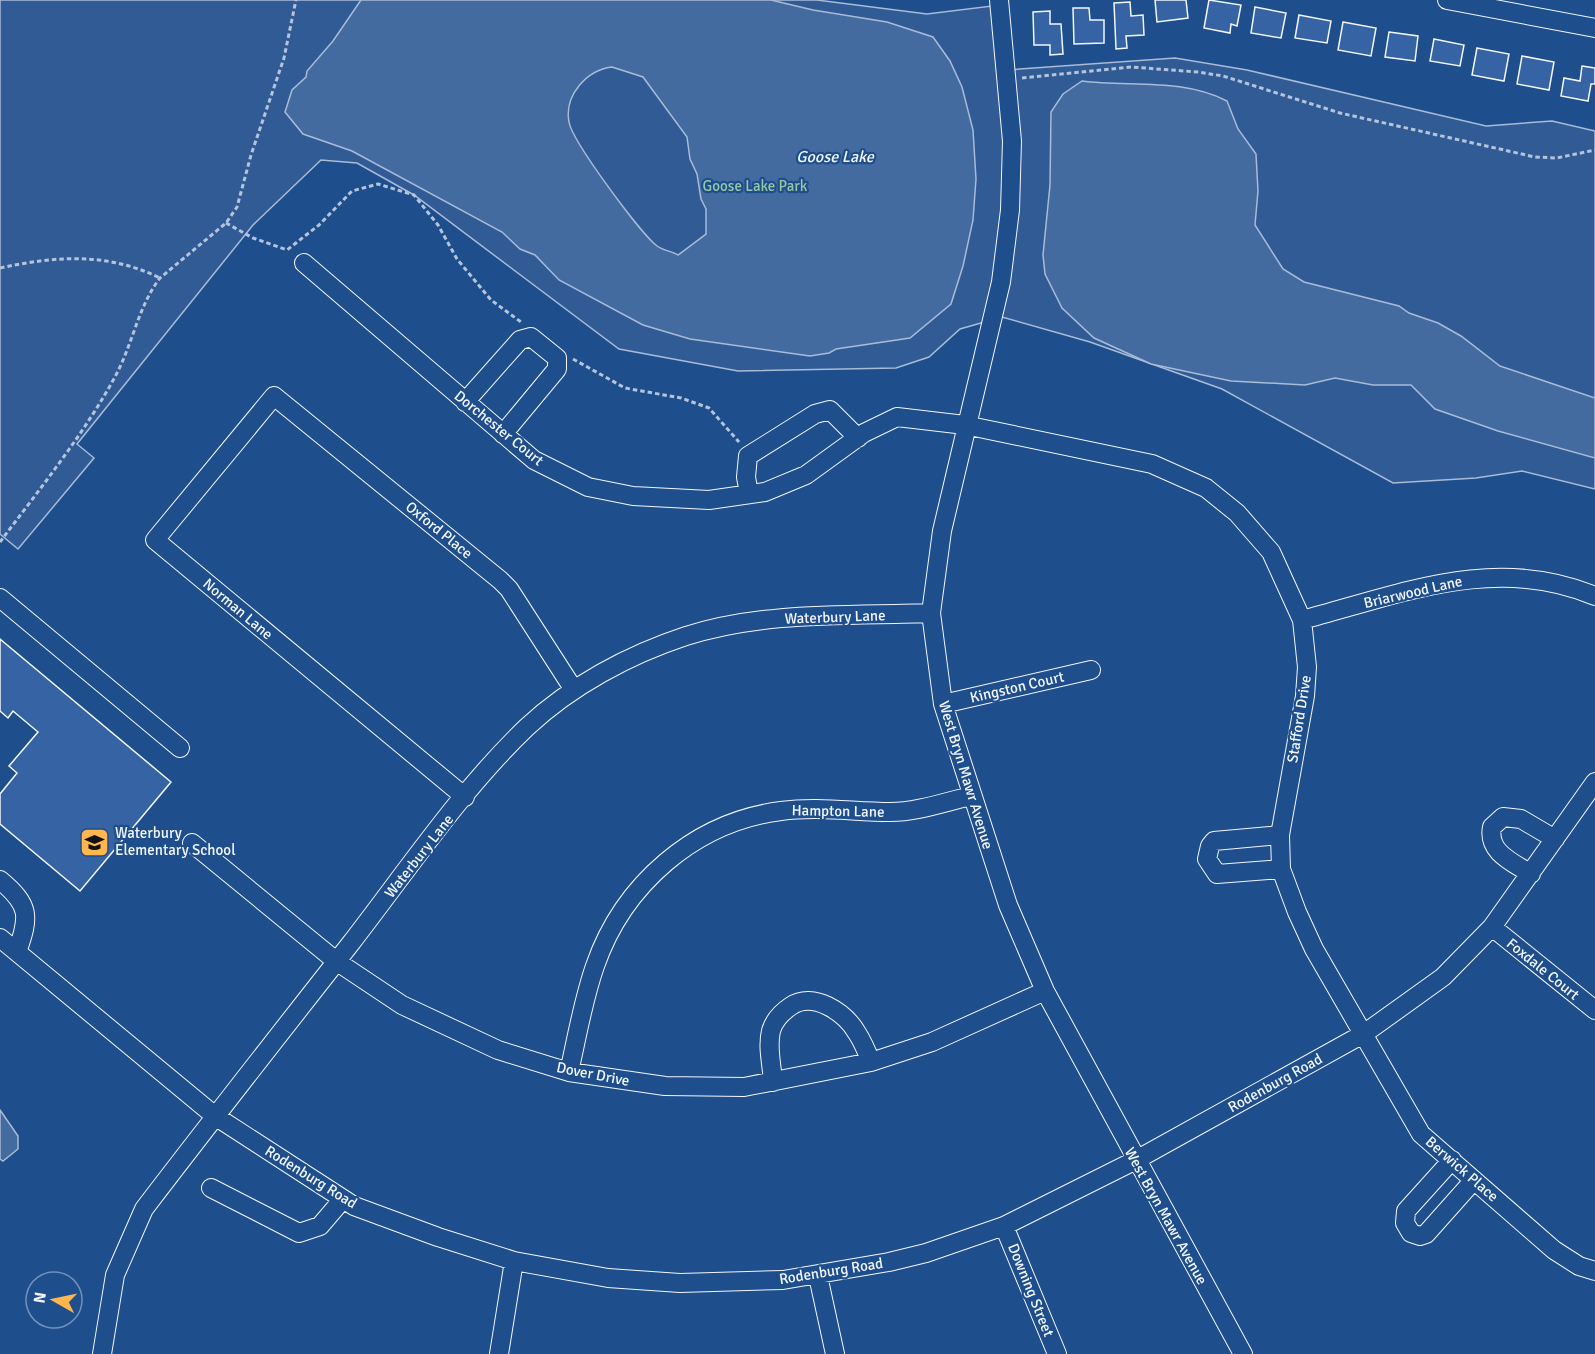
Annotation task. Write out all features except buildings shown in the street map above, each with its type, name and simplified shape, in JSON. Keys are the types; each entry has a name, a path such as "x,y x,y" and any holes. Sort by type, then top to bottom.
{"street":[{"name":"West Bryn Mawr Avenue","path":"999,0 1012,141 1011,187 1001,282 965,425 942,531 931,613 943,704 1008,905 1046,991 1136,1161 1243,1354"},
{"path":"1447,0 1595,28"},
{"name":"Dorchester Court","path":"304,263 534,460 588,486 633,496 709,500 765,492 806,475 858,438 897,417 965,425"},
{"path":"465,402 520,340 531,337 557,358 557,369 503,434"},
{"name":"Oxford Place","path":"274,396 500,580 509,589 574,690"},
{"name":"Norman Lane","path":"274,396 155,540 465,797"},
{"path":"749,494 746,477 748,456 815,414 830,410 858,438"},
{"name":"Stafford Drive","path":"965,425 1152,464 1206,488 1237,513 1271,552 1302,620 1307,667 1305,696 1280,835 1281,869 1314,949 1365,1033"},
{"name":"Briarwood Lane","path":"1302,620 1457,580 1505,576 1550,581 1595,596"},
{"path":"0,598 180,748"},
{"name":"Waterbury Lane","path":"102,1354 115,1275 144,1209 465,797 528,726 574,690 608,669 651,649 722,627 785,618 931,613"},
{"name":"Kingston Court","path":"943,704 1091,669"},
{"name":"Rodenburg Road","path":"0,938 215,1116 354,1206 438,1237 514,1261 608,1278 680,1284 741,1283 818,1276 926,1253 1004,1226 1136,1161 1365,1033 1443,978 1492,927 1595,782"},
{"name":"Hampton Lane","path":"569,1072 592,975 608,933 634,893 681,849 734,822 781,811 817,809 893,812 971,796"},
{"path":"1531,873 1497,851 1491,842 1492,827 1503,817 1521,819 1555,839"},
{"path":"1280,835 1214,841 1210,846 1207,859 1217,874 1281,869"},
{"name":"Dover Drive","path":"192,843 336,961 402,1005 498,1050 569,1072 665,1086 744,1087 872,1062 932,1042 1046,991"},
{"path":"0,880 20,897 25,916 25,929 17,952"},
{"name":"Foxdale Court","path":"1492,927 1595,1010"},
{"path":"773,1082 769,1046 772,1028 781,1012 796,1002 820,1001 838,1013 856,1030 872,1062"},
{"name":"Berwick Place","path":"1365,1033 1422,1134 1566,1259 1595,1271"},
{"path":"1452,1160 1406,1211 1405,1223 1411,1233 1420,1236 1426,1234 1474,1179"},
{"path":"211,1188 299,1233 320,1226 343,1199"},
{"name":"Downing Street","path":"1004,1226 1057,1354"},
{"path":"499,1354 514,1261"},
{"path":"818,1276 835,1354"}],"path":[{"path":"0,542 32,500 116,375 133,340 147,299 160,278 226,223 237,207 251,155 284,58 296,0"},
{"path":"1008,80 1097,70 1170,68 1223,76 1340,113 1535,157 1557,158 1595,150"},
{"path":"226,223 253,238 287,250 319,225 352,190 378,184 414,195 438,225 458,259 491,300 528,326"},
{"path":"0,268 58,257 80,257 126,264 160,278"},
{"path":"572,359 625,388 681,398 709,408 741,444"}],"shaded area":[{"name":"Goose Lake Park","path":"0,0 817,0 927,14 1000,5 1007,70 1175,58 1247,70 1486,126 1552,121 1595,131 1595,489 1522,471 1476,478 1393,483 1222,389 1090,342 1002,317 960,329 929,357 896,368 738,371 619,349 414,195 357,163 321,160 253,225 77,444 94,458 18,549 0,534"}],"water":[{"name":"Goose Lake","path":"361,0 771,0 813,10 887,22 933,37 950,61 962,87 973,130 976,179 973,220 963,266 951,304 910,338 836,349 829,353 810,356 690,339 643,325 559,280 535,255 520,249 502,232 352,151 303,134 285,112 292,90 306,77 307,71 333,41","holes":["612,67 643,77 687,137 690,159 697,174 701,199 706,209 706,234 678,255 657,246 637,224 608,187 582,148 569,122 568,112 574,94 579,86 594,73"]},
{"path":"1082,81 1174,86 1193,89 1227,101 1238,129 1256,154 1258,191 1255,225 1283,269 1304,282 1399,306 1409,313 1438,323 1461,336 1500,366 1595,398 1595,458 1498,431 1435,409 1411,385 1373,385 1335,378 1305,385 1231,381 1151,364 1094,338 1062,308 1045,274 1043,255 1050,185 1051,112 1063,94"},
{"path":"0,1110 18,1136 18,1149 3,1161 0,1159"}],"place":[{"name":"Waterbury Elementary School","path":"94,842"}]}
